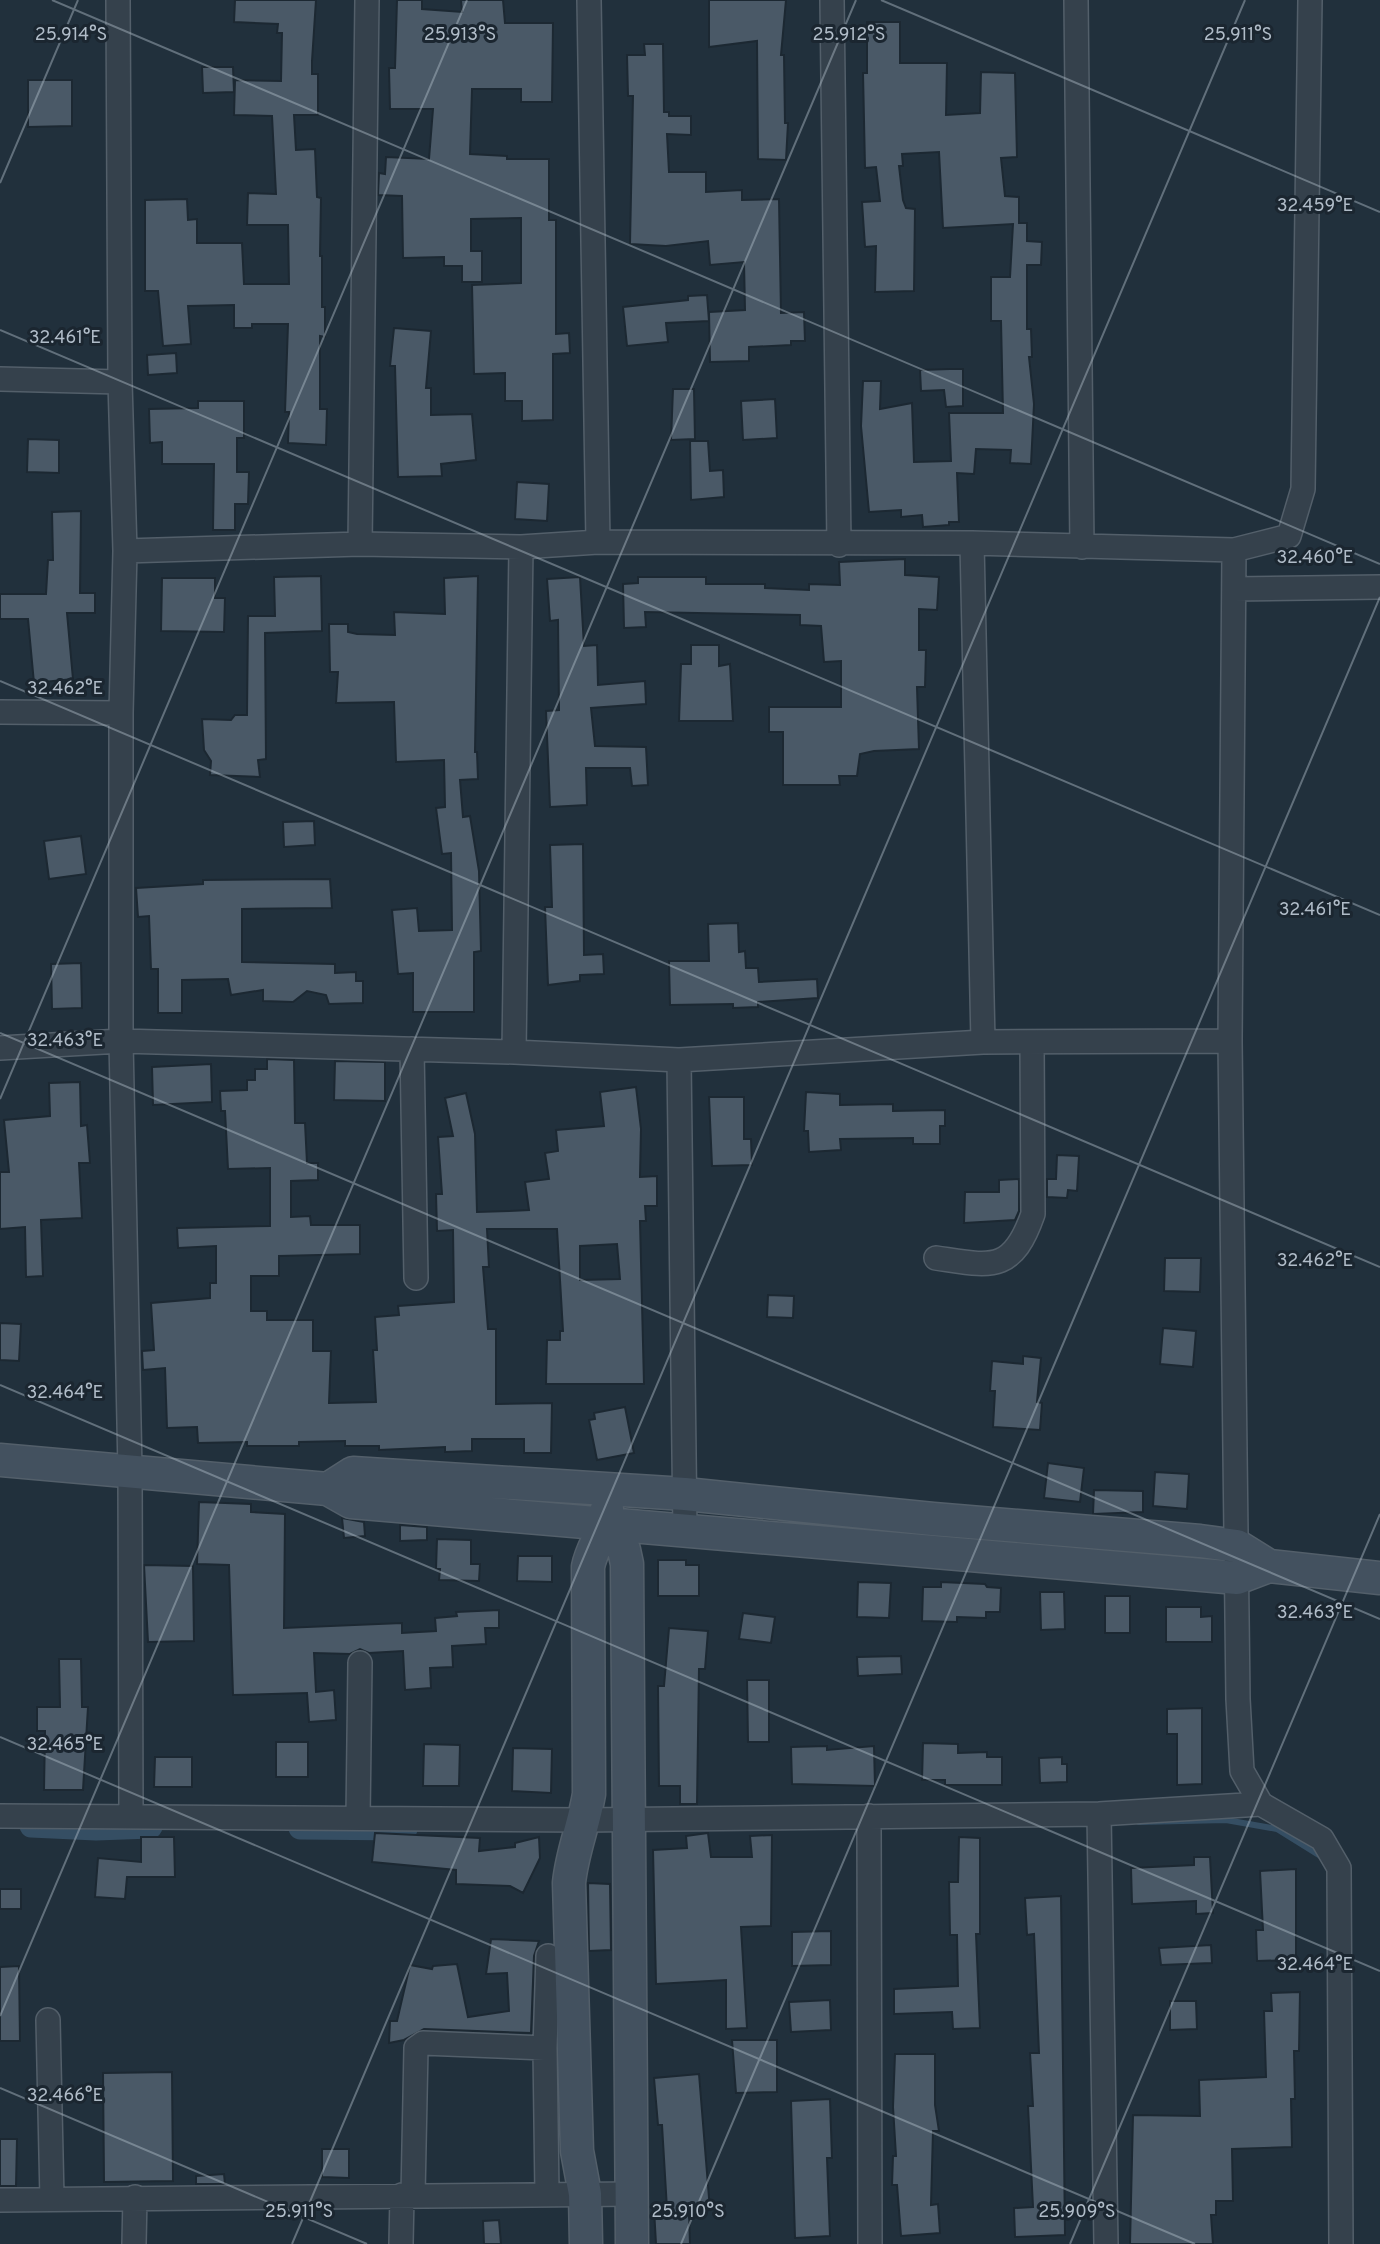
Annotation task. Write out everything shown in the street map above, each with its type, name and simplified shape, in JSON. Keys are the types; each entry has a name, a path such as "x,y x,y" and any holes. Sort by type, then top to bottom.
{"street":[{"path":"118,0 120,382 125,551 121,713 121,1041 130,1470 131,1815"},
{"path":"360,544 367,0"},
{"path":"589,0 598,542"},
{"path":"832,0 839,545"},
{"path":"1076,0 1082,547"},
{"path":"125,551 360,544 521,547 598,542 839,545 972,543 1234,550 1289,536 1303,489 1310,0"},
{"path":"0,379 120,382"},
{"path":"972,543 983,1042"},
{"path":"514,1052 521,547"},
{"path":"1234,550 1230,1041 1242,1771 1261,1804 1322,1839 1339,1868 1342,2244"},
{"path":"1234,589 1380,587"},
{"path":"0,712 121,713"},
{"path":"0,1048 121,1041 514,1052 679,1060 983,1042 1230,1041"},
{"path":"936,1258 979,1264 998,1263 1016,1250 1025,1236 1033,1213 1032,1042"},
{"path":"412,1049 416,1278"},
{"path":"679,1060 684,1531"},
{"path":"0,1460 328,1489 351,1502 607,1526 1237,1578 1269,1566"},
{"path":"328,1489 353,1473 685,1494 1237,1546 1269,1566 1380,1578"},
{"path":"490,1514 492,1482"},
{"path":"586,2244 585,2194 576,2151 569,1884 571,1856 584,1820 589,1794 588,1567 590,1552 607,1526 607,1490"},
{"path":"763,1539 767,1503"},
{"path":"607,1526 624,1550 627,1564 631,1820 632,2244"},
{"path":"1055,1563 1057,1529"},
{"path":"358,1818 360,1663"},
{"path":"0,1816 631,1820 1099,1814 1261,1804"},
{"path":"1099,1814 1106,2244"},
{"path":"869,1816 870,2244"},
{"path":"547,2194 545,2048 548,1956"},
{"path":"48,2020 52,2199"},
{"path":"401,2244 407,2195 416,2048 424,2043 545,2048"},
{"path":"0,2200 632,2194"},
{"path":"134,2244 135,2197"}],"building":[{"path":"235,0 316,0 312,74 318,74 318,115 294,115 296,150 315,149 317,197 321,198 320,256 325,337 320,336 320,409 327,409 326,445 288,443 289,412 285,412 288,324 252,324 252,328 234,328 234,305 188,306 191,344 163,346 158,291 145,291 145,200 187,199 188,220 197,219 197,243 242,243 244,284 289,284 288,225 247,225 248,193 276,194 272,116 234,115 235,80 281,81 282,33 277,33 278,24 234,22"},
{"path":"397,0 422,0 422,9 462,12 461,0 503,0 505,23 553,23 552,102 521,102 521,89 472,89 470,154 507,156 507,159 549,159 549,220 556,220 556,334 569,333 570,353 553,354 553,420 522,421 522,401 505,401 505,373 474,374 472,285 521,283 521,218 471,219 471,251 482,251 482,282 462,282 462,266 444,266 444,257 403,258 402,196 378,195 379,173 385,174 386,157 429,159 433,109 390,109 389,68 395,68"},
{"path":"709,0 786,0 781,55 784,55 785,123 788,123 786,160 758,159 757,41 709,47"},
{"path":"867,22 900,22 900,63 947,63 946,115 980,113 981,72 1015,73 1017,157 1001,158 1005,196 1019,197 1019,223 1027,223 1027,241 1042,242 1041,265 1027,265 1027,329 1031,329 1032,357 1029,357 1034,404 1031,464 1010,463 1011,450 976,449 974,474 957,473 959,522 949,522 949,525 923,527 922,515 901,517 901,510 869,512 861,426 863,381 881,381 880,409 912,403 914,462 951,461 949,413 1003,413 1001,321 991,321 991,277 1010,277 1013,224 943,228 939,152 902,154 903,166 899,166 903,200 906,208 915,209 914,291 875,292 876,246 865,247 862,202 880,201 876,167 865,168 863,73 867,73"},
{"path":"644,44 663,44 664,112 669,112 669,116 691,116 691,135 667,134 669,172 706,172 706,192 742,190 742,200 779,199 781,313 804,312 805,341 791,341 791,345 749,347 749,361 710,362 709,312 745,310 744,262 710,265 708,241 666,246 630,244 633,96 628,96 627,55 645,55"},
{"path":"202,67 233,67 234,92 203,93"},
{"path":"28,80 72,80 72,126 28,127"},
{"path":"707,295 709,321 666,323 668,342 627,346 623,307 688,300 688,296"},
{"path":"394,328 431,331 426,388 431,388 431,415 472,414 476,460 441,464 442,476 398,477 395,366 390,366"},
{"path":"176,353 177,373 148,375 147,355"},
{"path":"963,369 963,406 946,407 944,390 921,391 920,370"},
{"path":"673,389 694,389 695,439 671,440"},
{"path":"775,399 777,438 743,440 741,401"},
{"path":"198,401 244,401 244,438 237,438 237,472 249,472 248,504 235,504 235,530 213,530 214,464 162,464 162,442 150,443 149,409 198,408"},
{"path":"28,439 59,440 59,473 27,472"},
{"path":"690,441 708,441 710,471 723,470 724,497 691,500"},
{"path":"517,482 549,484 547,521 515,519"},
{"path":"81,511 80,593 95,593 95,613 67,613 73,679 34,683 28,619 0,619 0,594 46,594 48,560 53,560 52,512"},
{"path":"905,559 905,575 939,577 937,610 919,609 919,650 926,650 925,687 917,687 919,749 860,754 857,776 839,776 840,785 783,785 783,732 769,732 769,707 841,707 841,661 824,662 821,626 800,625 800,615 645,612 646,627 624,628 623,584 638,583 638,577 706,577 706,584 765,584 765,588 809,590 809,584 840,585 839,562"},
{"path":"321,576 322,631 265,633 266,759 258,760 260,777 210,775 211,761 204,750 202,719 231,720 235,715 247,715 248,616 275,616 274,577"},
{"path":"478,576 475,752 478,779 460,780 463,817 470,816 479,871 481,951 474,952 474,1012 413,1012 413,973 398,974 392,910 417,908 419,931 452,930 451,853 442,854 436,808 445,807 444,760 396,762 394,702 336,703 338,672 330,672 329,624 348,624 348,632 357,634 395,635 394,612 445,614 444,578"},
{"path":"580,577 584,646 597,645 598,685 645,681 646,704 591,708 595,746 646,747 648,785 632,786 630,768 586,768 587,805 550,807 546,711 559,710 558,620 550,621 547,579"},
{"path":"162,578 215,578 215,598 225,598 224,632 161,631"},
{"path":"691,645 719,645 719,666 730,664 733,721 679,721 681,664 691,664"},
{"path":"314,821 315,845 284,847 283,822"},
{"path":"81,836 86,874 49,879 44,841"},
{"path":"583,844 584,955 603,954 604,974 580,975 580,981 548,985 545,907 552,907 550,845"},
{"path":"330,879 332,908 242,909 242,962 335,964 335,973 356,972 356,981 363,981 363,1003 329,1004 326,995 307,991 293,1002 263,1001 263,990 231,995 228,979 182,980 182,1013 158,1013 158,969 151,969 149,916 138,917 136,888 203,884 203,880"},
{"path":"738,923 739,952 745,951 746,968 758,968 759,982 817,979 818,998 758,1002 758,1007 733,1008 733,1004 670,1005 669,961 709,961 708,924"},
{"path":"81,963 82,1008 52,1009 51,964"},
{"path":"267,1059 294,1060 295,1123 305,1123 307,1163 318,1163 318,1180 291,1181 291,1217 310,1216 311,1225 360,1225 360,1254 279,1256 279,1276 251,1276 251,1311 267,1311 267,1320 313,1320 313,1351 331,1351 329,1403 376,1402 373,1350 377,1350 375,1317 399,1315 398,1306 454,1302 453,1230 437,1231 436,1194 442,1194 438,1137 453,1136 445,1098 466,1093 475,1134 477,1212 529,1210 525,1182 549,1179 545,1153 558,1151 556,1130 604,1126 600,1092 636,1087 641,1129 640,1177 657,1176 657,1206 645,1206 646,1221 640,1221 644,1384 546,1384 547,1340 560,1340 560,1331 563,1331 557,1229 487,1229 489,1267 483,1267 488,1329 496,1329 496,1404 552,1403 551,1453 524,1453 524,1439 472,1439 472,1451 445,1452 445,1447 379,1450 379,1446 345,1446 345,1441 299,1442 299,1446 247,1446 247,1442 198,1443 197,1427 167,1428 165,1368 143,1370 142,1351 154,1350 151,1303 210,1298 210,1283 216,1283 216,1246 178,1248 177,1228 270,1226 270,1168 228,1169 225,1111 221,1111 220,1091 247,1090 247,1080 255,1080 255,1069 267,1069","holes":["617,1244 620,1279 580,1280 580,1246"]},
{"path":"335,1061 385,1062 385,1101 334,1100"},
{"path":"211,1064 212,1102 153,1105 152,1067"},
{"path":"80,1082 81,1126 87,1125 90,1163 79,1163 82,1218 41,1220 43,1276 26,1277 25,1227 0,1229 0,1172 9,1172 4,1120 50,1116 49,1083"},
{"path":"806,1092 840,1094 840,1105 893,1104 893,1111 945,1110 945,1126 940,1126 940,1144 913,1144 913,1138 840,1139 841,1150 809,1152 808,1131 804,1131"},
{"path":"709,1097 744,1097 744,1139 751,1139 752,1165 712,1166"},
{"path":"1057,1155 1079,1156 1077,1191 1068,1190 1067,1198 1047,1197 1047,1179 1056,1179"},
{"path":"1019,1179 1019,1211 1015,1220 964,1223 965,1192 999,1192 999,1180"},
{"path":"1165,1258 1201,1258 1200,1292 1164,1291"},
{"path":"768,1295 794,1296 793,1318 767,1317"},
{"path":"0,1323 21,1324 19,1361 0,1360"},
{"path":"1163,1328 1196,1331 1193,1367 1160,1364"},
{"path":"1023,1356 1041,1358 1037,1402 1042,1403 1040,1430 993,1427 995,1391 990,1391 992,1361 1023,1364"},
{"path":"625,1407 634,1453 597,1460 589,1420 595,1419 594,1413"},
{"path":"1048,1463 1084,1468 1080,1502 1044,1498"},
{"path":"1155,1472 1189,1474 1187,1509 1153,1506"},
{"path":"1094,1490 1143,1491 1143,1512 1093,1514"},
{"path":"199,1502 251,1504 251,1512 285,1514 284,1628 402,1623 402,1633 436,1631 435,1618 457,1616 456,1612 499,1610 499,1628 485,1628 486,1644 452,1646 453,1667 430,1668 431,1688 405,1690 403,1651 369,1653 360,1649 350,1654 314,1653 316,1692 334,1690 336,1720 309,1722 307,1693 233,1695 229,1565 197,1564"},
{"path":"342,1518 364,1522 365,1536 344,1538"},
{"path":"400,1525 427,1527 427,1540 400,1541"},
{"path":"437,1539 471,1540 471,1564 480,1564 479,1581 439,1580 440,1569 436,1569"},
{"path":"518,1556 552,1556 552,1582 517,1581"},
{"path":"658,1560 686,1560 686,1565 699,1565 699,1596 658,1596"},
{"path":"144,1565 193,1566 194,1641 148,1642"},
{"path":"858,1582 891,1583 889,1618 857,1617"},
{"path":"941,1582 985,1584 987,1587 1001,1588 1000,1612 986,1612 986,1618 957,1617 957,1622 922,1621 923,1587 941,1587"},
{"path":"1040,1592 1064,1592 1065,1629 1041,1630"},
{"path":"1105,1596 1130,1596 1130,1633 1105,1633"},
{"path":"1166,1607 1201,1607 1201,1617 1212,1616 1212,1642 1166,1642"},
{"path":"743,1613 775,1617 771,1643 739,1639"},
{"path":"669,1628 708,1631 705,1669 699,1669 697,1804 680,1804 680,1786 659,1786 658,1686 664,1686"},
{"path":"901,1656 902,1674 858,1676 857,1657"},
{"path":"59,1659 81,1659 82,1707 88,1707 83,1790 44,1790 45,1731 37,1731 37,1707 60,1707"},
{"path":"747,1680 769,1680 769,1742 748,1742"},
{"path":"1202,1708 1202,1784 1177,1785 1177,1734 1167,1734 1167,1709"},
{"path":"276,1742 308,1742 308,1777 276,1777"},
{"path":"923,1743 958,1744 958,1753 987,1752 987,1757 1002,1757 1002,1785 945,1785 945,1780 922,1780"},
{"path":"424,1744 460,1745 459,1786 423,1786"},
{"path":"827,1746 827,1750 874,1746 875,1786 792,1784 791,1747"},
{"path":"513,1748 552,1749 551,1793 512,1791"},
{"path":"155,1757 192,1757 192,1787 154,1787"},
{"path":"1062,1757 1062,1764 1067,1764 1067,1782 1040,1783 1039,1758"},
{"path":"375,1833 480,1838 479,1851 515,1847 515,1843 539,1837 540,1858 523,1893 510,1886 456,1884 456,1870 372,1862"},
{"path":"708,1833 711,1857 752,1857 750,1836 772,1835 771,1926 741,1927 747,2028 726,2029 726,1980 656,1984 653,1850 687,1848 686,1836"},
{"path":"141,1837 174,1837 175,1877 127,1877 125,1899 95,1897 98,1858 141,1862"},
{"path":"959,1837 980,1838 980,1934 976,1934 980,2028 953,2029 952,2012 894,2014 894,1989 958,1986 957,1935 950,1935 949,1882 958,1882"},
{"path":"1194,1857 1210,1857 1213,1913 1196,1914 1196,1901 1132,1904 1131,1868 1194,1865"},
{"path":"1296,1869 1296,1960 1257,1961 1256,1930 1263,1930 1260,1871"},
{"path":"588,1883 610,1884 611,1950 589,1951"},
{"path":"0,1889 21,1889 21,1909 0,1909"},
{"path":"1061,1896 1065,2235 1015,2237 1014,2208 1033,2207 1028,2106 1033,2106 1030,2053 1039,2053 1034,1934 1027,1935 1025,1898"},
{"path":"831,1931 831,1965 792,1966 792,1932"},
{"path":"491,1939 539,1941 534,1956 531,2033 424,2029 404,2040 389,2043 390,2021 397,2021 410,1965 432,1969 433,1966 457,1964 468,2017 509,2011 507,1973 486,1974"},
{"path":"1211,1945 1212,1963 1161,1965 1159,1948"},
{"path":"19,1966 20,2041 0,2041 0,1967"},
{"path":"1300,1992 1299,2051 1294,2051 1295,2099 1291,2099 1292,2147 1232,2149 1233,2201 1216,2201 1216,2215 1211,2215 1213,2244 1130,2244 1133,2115 1200,2116 1199,2080 1266,2077 1264,2011 1272,2011 1271,1993"},
{"path":"830,2000 831,2030 791,2032 789,2002"},
{"path":"1170,2001 1196,2001 1197,2029 1170,2030"},
{"path":"732,2040 777,2040 777,2092 736,2093"},
{"path":"895,2054 935,2054 935,2105 939,2131 933,2131 931,2205 938,2204 940,2233 901,2236 897,2185 892,2185 893,2156 896,2156 893,2107"},
{"path":"172,2072 173,2181 104,2182 103,2073"},
{"path":"699,2074 710,2210 689,2212 690,2244 656,2244 654,2209 667,2209 662,2125 658,2125 654,2078"},
{"path":"830,2099 832,2158 827,2158 830,2236 795,2238 791,2101"},
{"path":"0,2139 17,2139 16,2186 0,2186"},
{"path":"322,2149 349,2149 349,2178 322,2177"},
{"path":"224,2174 225,2184 196,2184 196,2176"},
{"path":"499,2220 501,2244 484,2244 483,2221"}],"waterway":[{"path":"1139,1822 1226,1820 1277,1829 1322,1857"},
{"path":"31,1826 96,1829 151,1827"},
{"path":"300,1828 406,1829"}]}
